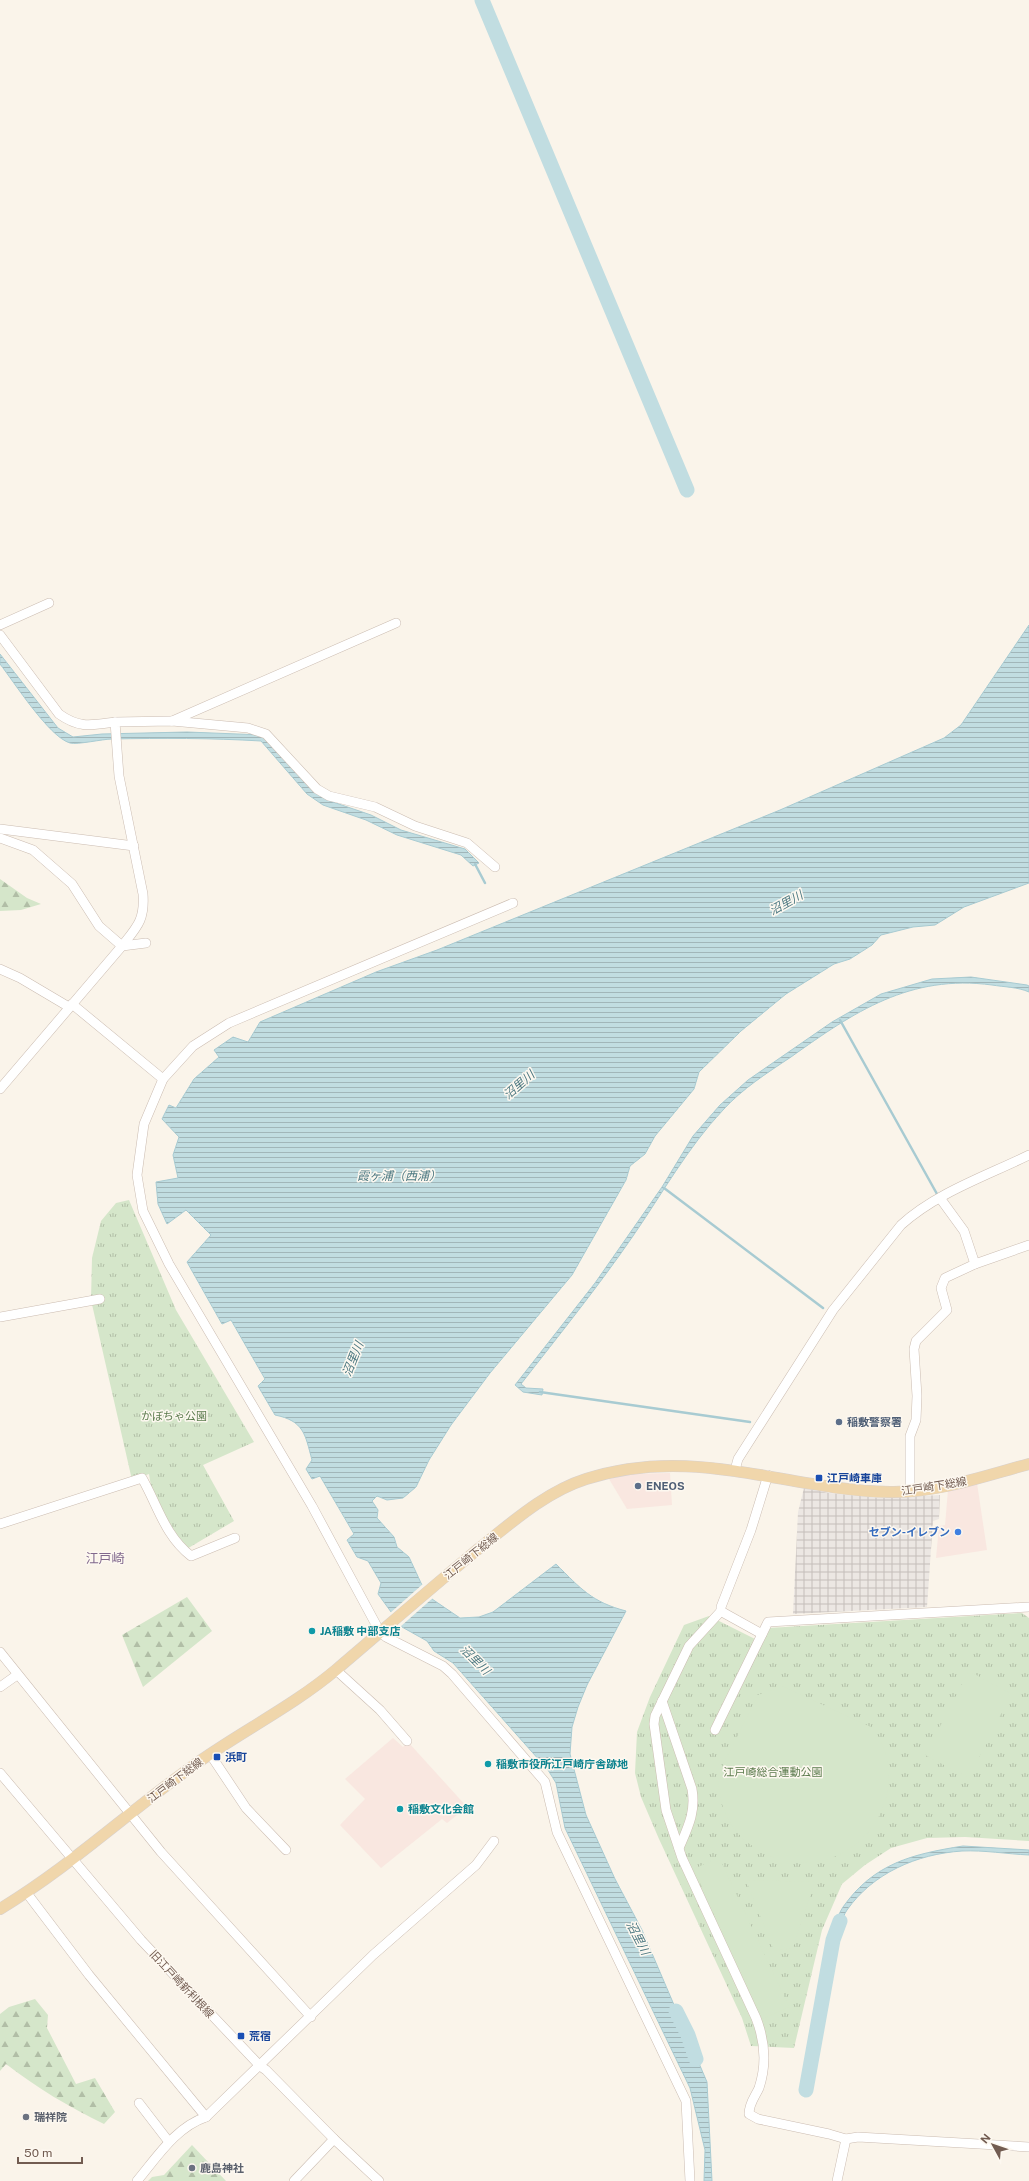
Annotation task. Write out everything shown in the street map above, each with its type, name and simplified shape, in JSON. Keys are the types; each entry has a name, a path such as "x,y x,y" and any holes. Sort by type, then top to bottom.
{"main road":[{"name":"江戸崎下総線","path":"0,1909 72,1860 210,1754 336,1670 383,1629 522,1515 571,1484 604,1474 644,1467 700,1466 768,1475 850,1489 910,1492 972,1480 1029,1464"}],"street":[{"path":"0,625 49,603"},
{"path":"172,721 396,623"},
{"path":"0,634 59,714 70,722 82,726 116,722 172,721 248,728 266,734 317,789 329,796 375,807 415,826 467,843 495,867"},
{"path":"0,1089 70,1005 122,946 137,926 144,910 143,894 119,776 116,722"},
{"path":"0,829 134,846"},
{"path":"0,838 33,850 72,884 99,926 122,946 146,943"},
{"path":"513,903 229,1023 193,1046 163,1079 144,1124 137,1175 143,1211 169,1264 312,1506 383,1629 386,1637 443,1666 452,1674 545,1782 557,1832 686,2101 690,2181"},
{"path":"0,969 70,1005 163,1079"},
{"path":"735,1470 742,1453 833,1310 901,1225 912,1214 940,1198 1029,1155"},
{"path":"940,1198 964,1231 975,1264"},
{"path":"910,1492 910,1436 916,1420 917,1396 914,1349 916,1341 947,1310 941,1288 945,1278 975,1264 1029,1245"},
{"path":"0,1317 100,1299"},
{"path":"768,1475 751,1530 721,1611 689,1646 655,1716 654,1724 666,1810 679,1848 762,2035 764,2064 762,2077 749,2106 749,2114 758,2119 846,2139 858,2137 1029,2147"},
{"path":"0,1524 142,1478 153,1497 165,1525 179,1547 191,1556 235,1538"},
{"path":"715,1730 766,1624 774,1620 1029,1607"},
{"path":"721,1611 762,1634"},
{"path":"0,1652 17,1675 73,1740 161,1852 311,2017"},
{"path":"336,1670 380,1710 407,1741"},
{"path":"0,1687 17,1675"},
{"path":"662,1701 692,1789 695,1804 679,1848"},
{"path":"210,1754 246,1808 286,1850"},
{"name":"旧江戸崎新利根線","path":"0,1773 141,1940 260,2066 266,2070 334,2139 379,2181"},
{"path":"138,2181 169,2142 195,2121 206,2117 385,1945 476,1865 494,1841"},
{"path":"26,1892 89,1975 206,2117"},
{"path":"139,2103 169,2142"},
{"path":"294,2181 334,2139"},
{"path":"837,2181 846,2139"}],"shaded area":[{"path":"670,1473 672,1505 627,1509 609,1479 630,1474"},
{"path":"977,1483 987,1550 936,1558 939,1526 945,1525 948,1490"},
{"path":"804,1488 829,1493 881,1498 940,1495 939,1519 933,1521 927,1607 793,1614 798,1512"},
{"path":"393,1738 403,1747 408,1742 467,1807 447,1823 442,1819 381,1868 340,1825 365,1799 345,1779"}],"green space":[{"path":"0,879 27,898 41,904 21,910 0,911"},
{"name":"かぼちゃ公園","path":"129,1200 176,1310 254,1442 203,1465 234,1521 185,1550 154,1505 149,1474 132,1480 91,1300 92,1258 101,1221 116,1203"},
{"path":"187,1597 212,1631 143,1687 122,1635"},
{"name":"江戸崎総合運動公園","path":"1022,1613 1029,1618 1029,1841 965,1837 927,1838 891,1848 865,1865 842,1884 822,1930 794,2048 751,2046 742,2018 641,1797 635,1773 637,1732 650,1697 684,1625 709,1616 761,1642 768,1628"},
{"path":"969,1671 1011,1694 969,1778 925,1755"},
{"path":"782,1686 873,1728 886,1755 889,1781 883,1807 871,1829 852,1847 829,1859 802,1863 773,1857 760,1851 737,1833 726,1815 720,1797 718,1784 721,1769 758,1695"},
{"path":"719,1857 789,2007 760,2020 694,1869"},
{"path":"746,1880 815,1882 793,1948 774,1951"},
{"path":"35,1999 48,2015 47,2028 76,2084 95,2078 115,2112 104,2124 54,2097 6,2064 0,2071 0,2014 9,2007"},
{"path":"192,2145 226,2181 148,2181 152,2177 164,2175"}],"water":[{"name":"霞ヶ浦（西浦）","path":"1029,625 1029,883 964,907 935,925 913,927 881,935 872,945 850,959 834,964 786,994 741,1031 699,1072 694,1089 655,1136 645,1154 630,1166 626,1180 572,1275 490,1373 451,1425 429,1460 416,1487 403,1498 387,1500 377,1496 372,1501 378,1510 377,1518 394,1537 397,1547 409,1557 421,1583 432,1599 460,1618 479,1617 493,1612 556,1564 588,1594 604,1603 626,1611 587,1685 578,1707 572,1727 570,1754 586,1815 615,1879 642,1930 707,2082 712,2181 704,2181 705,2150 690,2088 565,1828 556,1783 548,1770 453,1663 434,1651 427,1641 402,1627 378,1594 381,1583 368,1561 357,1557 347,1540 354,1534 320,1476 312,1479 306,1469 312,1460 302,1430 292,1421 275,1415 258,1386 265,1379 231,1320 222,1324 187,1262 211,1235 186,1210 167,1224 158,1204 156,1182 178,1178 173,1155 179,1137 162,1119 169,1105 176,1108 194,1079 219,1057 214,1050 233,1037 248,1042 260,1022 376,972 437,950 780,810 944,738 961,725"},
{"path":"0,654 58,728 73,737 102,734 187,732 263,735 312,789 327,800 371,815 401,830 465,849 479,863 473,866 461,855 397,835 366,820 323,805 307,794 261,741 149,738 112,739 70,743 52,731 32,708 0,664"},
{"path":"971,977 1027,985 1029,986 1029,992 1011,987 962,983 935,985 909,991 884,1000 837,1025 764,1075 730,1102 698,1139 620,1255 521,1384 526,1388 543,1389 542,1395 523,1392 515,1385 595,1283 662,1187 693,1136 720,1105 748,1080 832,1022 881,994 932,979"},
{"path":"963,1846 1029,1850 1029,1855 962,1851 929,1856 913,1861 883,1876 858,1897 847,1910 835,1942 831,1939 837,1918 843,1907 855,1892 881,1870 911,1857"}],"pier":[{"path":"424,1583 434,1597 400,1627 389,1614"}],"waterway":[{"path":"482,0 687,490"},
{"path":"475,864 485,883"},
{"path":"840,1020 937,1194"},
{"path":"664,1188 823,1308"},
{"path":"540,1392 750,1422"},
{"path":"806,2090 833,1940 840,1921"},
{"name":"沼里川","path":"676,2011 688,2035 696,2059"}],"place":[{"name":"稲敷警察署","path":"839,1422"},
{"name":"江戸崎車庫","path":"819,1478"},
{"name":"ENEOS","path":"638,1486"},
{"name":"セブン-イレブン","path":"958,1532"},
{"name":"JA稲敷 中部支店","path":"312,1631"},
{"name":"浜町","path":"217,1757"},
{"name":"稲敷市役所江戸崎庁舎跡地","path":"488,1764"},
{"name":"稲敷文化会館","path":"400,1809"},
{"name":"荒宿","path":"241,2036"},
{"name":"瑞祥院","path":"26,2117"},
{"name":"鹿島神社","path":"192,2168"}],"district":[{"name":"江戸崎","path":"105,1558"}]}
